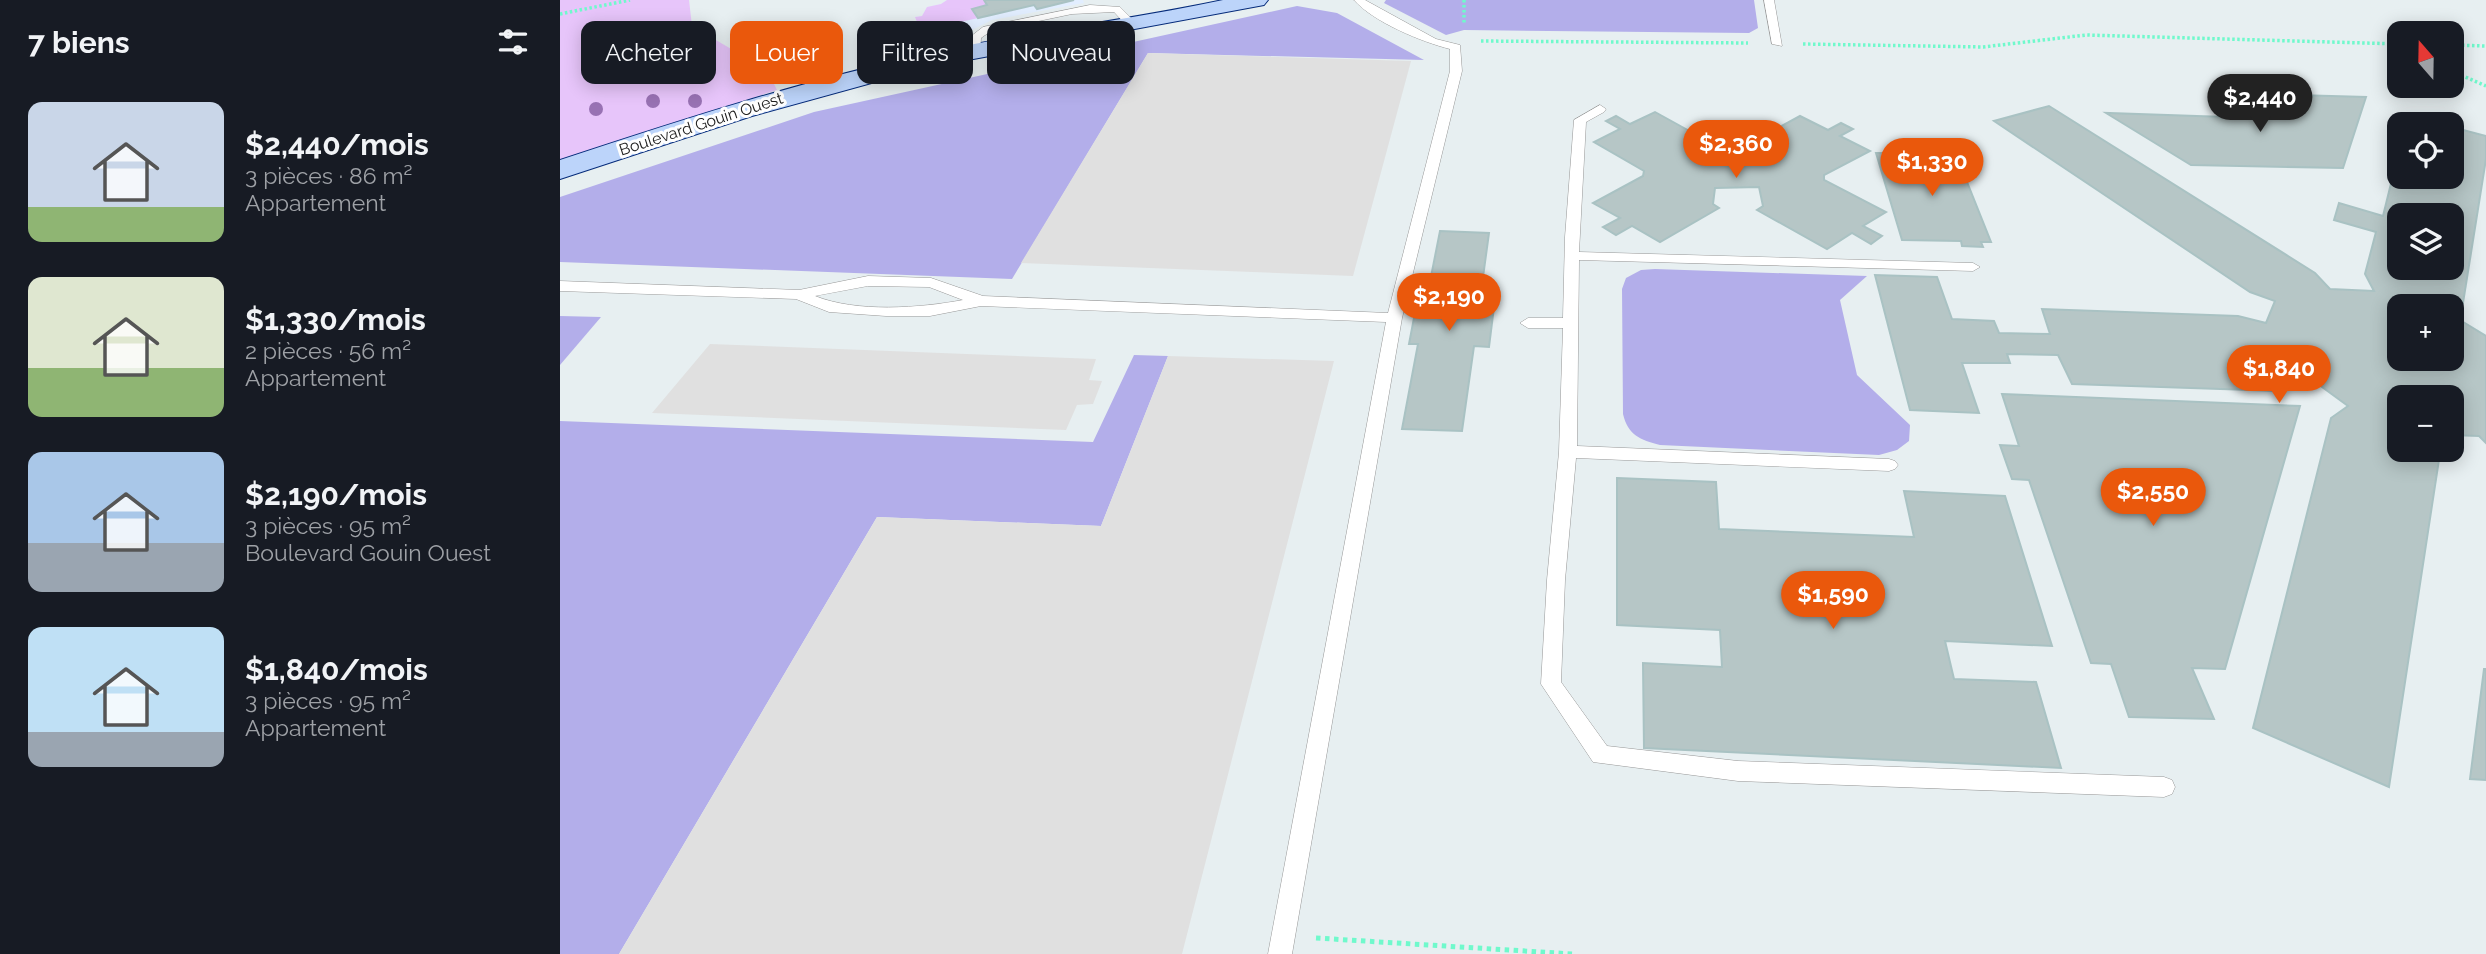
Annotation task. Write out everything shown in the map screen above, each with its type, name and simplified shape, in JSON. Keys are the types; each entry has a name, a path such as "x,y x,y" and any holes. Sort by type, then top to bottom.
{"street":[{"name":"Boulevard Gouin Ouest","path":"560,170 781,98 976,51 1247,1"}],"lane":[{"path":"1282,945 1394,318 1456,71 1456,47 1432,41 1368,8 1359,0"},
{"path":"1769,0 1778,44"},
{"path":"1600,109 1580,120 1572,237 1574,256 1568,452 1556,580 1551,684 1601,755 1738,771 2164,787"},
{"path":"1574,256 1973,267"},
{"path":"560,286 798,294 868,281 931,283 981,301"},
{"path":"798,294 829,307 886,311 930,311 981,301 1394,318"},
{"path":"1528,323 1572,323"},
{"path":"1568,452 1889,466"}],"path":[{"path":"560,14 630,0"},
{"path":"1456,47 1491,39 1983,47 2086,35 2387,43"},
{"path":"2464,45 2486,46"},
{"path":"2464,76 2486,86"},
{"path":"1282,945 1573,954"}],"shaded area":[{"path":"560,0 689,0 691,21 581,21 581,84 716,84 716,40 730,48 730,84 774,84 777,90 560,160"},
{"path":"947,0 1083,0 1084,3 987,21 973,30 973,21 917,21 915,17 922,16 927,7"},
{"path":"947,0 984,0 987,5 973,9 978,18 965,21 917,21 915,17 922,16 927,7"},
{"path":"1386,0 1754,0 1758,28 1749,33 1464,30 1446,35 1384,3"},
{"path":"1297,6 1337,13 1424,60 1148,53 1135,75 1135,42"},
{"path":"1148,53 1411,61 1353,276 1021,263 1129,84 1135,84 1135,74"},
{"path":"987,74 987,84 1129,84 1012,279 560,262 560,197 814,112 942,84 973,84 973,77"},
{"path":"1641,270 1867,276 1840,300 1857,375 1910,425 1909,441 1897,450 1879,455 1660,445 1636,436 1628,427 1623,414 1622,289 1626,278"},
{"path":"560,316 601,317 560,365"},
{"path":"710,344 1096,359 1089,380 1102,381 1093,404 1077,405 1066,430 652,413"},
{"path":"1134,355 1168,356 1101,526 877,517 619,954 560,954 560,421 1093,442"},
{"path":"1168,356 1334,361 1182,954 619,954 877,517 1101,526"}],"building":[{"path":"984,0 1074,0 1037,9 1034,5 978,18 972,9 987,5"},
{"path":"2264,94 2366,97 2343,168 2191,165 2106,113 2284,119"},
{"path":"2049,106 2315,273 2330,289 2374,291 2365,274 2376,232 2334,220 2339,203 2383,216 2390,189 2464,189 2464,130 2486,136 2486,159 2464,297 2464,294 2387,294 2387,371 2464,371 2464,323 2486,336 2486,443 2479,436 2464,435 2464,385 2387,385 2387,462 2439,462 2389,787 2253,728 2331,418 2348,406 2311,379 2280,391 2072,384 2058,355 2007,354 2010,363 1962,363 1979,413 1910,410 1875,275 1937,277 1952,319 1994,321 1999,333 2050,334 2042,309 2238,316 2266,323 2275,301 2250,292 1994,121"},
{"path":"1655,112 1711,143 1708,146 1709,160 1757,161 1754,148 1748,144 1800,116 1828,130 1841,123 1853,129 1840,136 1870,151 1824,175 1824,180 1886,212 1863,226 1882,236 1871,244 1852,233 1827,249 1757,210 1763,206 1759,187 1715,188 1713,204 1719,208 1660,242 1632,226 1616,235 1603,227 1620,218 1593,203 1643,176 1644,171 1594,142 1620,129 1606,121 1616,116 1630,124"},
{"path":"1898,148 1932,149 1935,156 1957,157 1991,242 1981,242 1983,247 1962,246 1961,241 1902,240 1876,153 1900,153"},
{"path":"1440,231 1489,233 1480,299 1495,299 1489,347 1474,346 1462,431 1402,429 1418,344 1409,344 1418,297 1427,297"},
{"path":"2002,394 2300,406 2225,669 2192,668 2214,719 2129,717 2111,664 2091,663 2029,480 2012,479 2000,445 2019,446"},
{"path":"1617,478 1716,482 1719,529 1914,537 1904,491 2005,496 2052,646 1945,641 1954,679 2036,682 2061,768 1644,748 1643,663 1722,667 1720,630 1617,625"},
{"path":"2486,669 2486,780 2470,779"}]}
